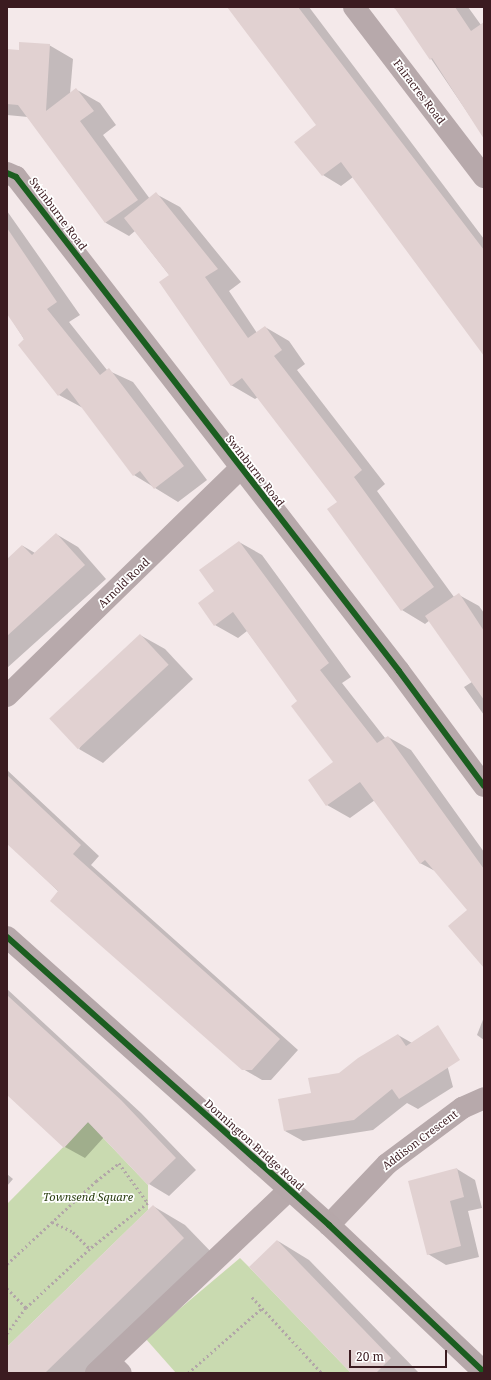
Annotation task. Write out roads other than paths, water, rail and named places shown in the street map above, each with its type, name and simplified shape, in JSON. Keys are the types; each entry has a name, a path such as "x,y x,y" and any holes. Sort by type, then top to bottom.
{"main road":[{"name":"Donnington Bridge Road","path":"7,937 329,1225 484,1372"}],"street":[{"name":"Fairacres Road","path":"354,7 484,177"},
{"name":"Swinburne Road","path":"7,173 16,177 240,469 399,671 484,786"},
{"name":"Arnold Road","path":"7,696 240,469"},
{"name":"Addison Crescent","path":"329,1225 387,1164 462,1108 484,1098"},
{"path":"109,1369 289,1190"}],"park label":[{"name":"Townsend Square","path":"88,1197"}]}
